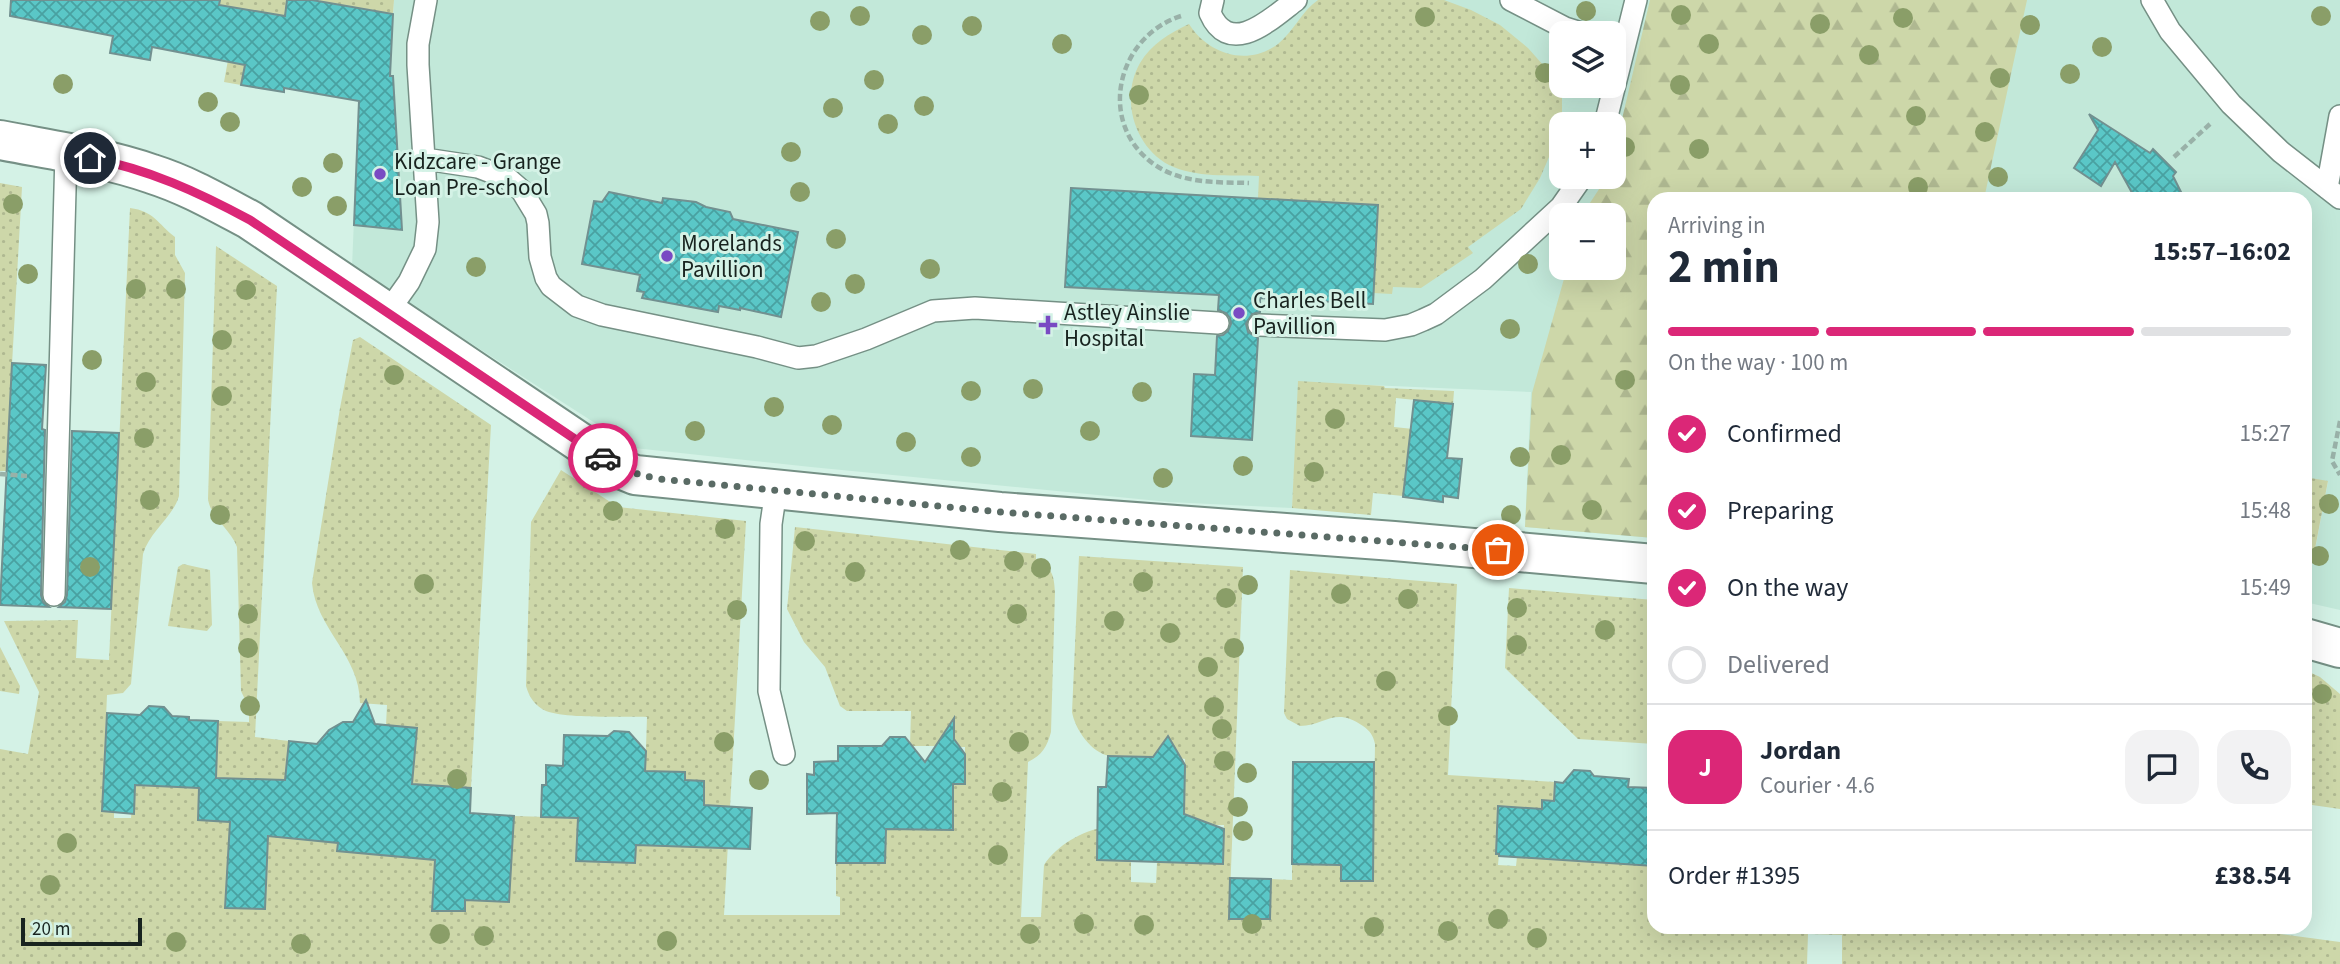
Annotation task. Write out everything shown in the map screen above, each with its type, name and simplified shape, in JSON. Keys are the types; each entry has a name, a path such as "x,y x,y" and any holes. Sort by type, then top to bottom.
{"street":[{"path":"0,140 115,162 198,192 250,220 618,468 635,475 1000,512 1394,541 1647,563"},
{"path":"2312,640 2340,648"}],"lane":[{"path":"387,313 409,282 425,249 428,222 418,44 426,0"},
{"path":"1212,6 1221,28 1235,34 1244,34 1263,26 1296,0"},
{"path":"1511,0 1551,21"},
{"path":"1626,26 1636,0"},
{"path":"2152,0 2170,31 2231,104 2281,152 2334,193"},
{"path":"2334,193 2340,116"},
{"path":"54,595 66,153"},
{"path":"425,159 478,167 507,178 522,191 538,223 540,257 547,278 559,294 577,306 602,315 758,347 798,358 816,356 933,311 950,308 1217,323"},
{"path":"1259,325 1385,330 1423,320 1436,314 1483,279 1561,207 1574,189"},
{"path":"776,490 771,524 769,691 784,754"}],"path":[{"path":"1212,6 1167,21 1141,43 1124,73 1119,92 1120,111 1130,138 1156,165 1183,178 1249,183"},
{"path":"2175,157 2231,104"},
{"path":"2340,421 2332,461 2340,475"}],"shaded area":[{"name":"Astley Ainslie Hospital","path":"394,0 2340,0 2340,610 2312,604 2312,565 2328,482 2312,479 2312,192 1647,192 1647,537 1525,527 1531,392 1299,382 1292,508 1169,502 634,448 352,267 358,123 369,122 390,76"}],"green space":[{"path":"220,0 287,0 285,16 254,11 241,85 224,82 234,27 216,23"},
{"path":"320,0 394,0 393,14 358,8 316,21"},
{"path":"1318,0 1444,0 1500,25 1528,48 1549,72 1549,98 1562,98 1562,112 1549,112 1549,157 1521,209 1468,247 1473,253 1421,288 1393,287 1392,294 1373,293 1378,205 1258,198 1259,176 1201,174 1179,169 1157,157 1139,134 1131,106 1134,77 1144,56 1168,35 1189,24 1217,50 1241,56 1254,55 1278,44"},
{"path":"1650,0 2027,0 1986,192 1647,192 1647,537 1525,527 1532,393 1564,280 1626,280 1626,203 1590,203 1599,189 1626,189 1626,112 1624,112"},
{"path":"0,183 22,187 6,471 0,471"},
{"path":"130,208 150,215 175,237 175,255 185,273 179,496 143,554 131,684 123,693 107,695 102,811 114,812 114,818 131,818 135,775 159,786 199,788 198,820 234,822 216,778 218,721 249,722 249,708 241,691 237,547 213,512 208,499 216,246 277,286 255,737 289,741 285,780 340,815 337,851 405,857 386,725 387,705 360,703 353,670 321,614 312,583 353,340 360,337 491,425 471,788 439,786 432,911 464,911 465,900 509,902 514,816 582,818 581,834 577,835 577,861 635,863 636,841 648,846 699,847 704,781 685,780 685,772 645,779 647,717 556,714 539,707 527,690 531,522 561,470 618,507 746,521 724,915 840,915 840,897 836,896 836,863 885,863 886,816 953,830 953,784 965,784 965,747 958,747 953,738 941,738 937,746 910,746 911,711 847,711 840,706 825,667 804,642 787,609 795,527 1036,554 1036,559 1051,572 1055,592 1051,732 1043,750 1028,762 1021,917 1041,917 1044,865 1049,858 1071,840 1096,829 1105,827 1104,860 1131,861 1131,882 1156,883 1157,862 1223,864 1224,825 1198,825 1197,819 1184,816 1185,759 1180,758 1176,748 1160,748 1154,757 1110,756 1090,745 1077,726 1072,712 1079,556 1243,567 1229,919 1270,919 1271,879 1292,880 1292,841 1312,841 1312,864 1341,865 1342,881 1373,881 1375,744 1372,736 1363,726 1345,717 1300,726 1287,719 1284,713 1290,570 1457,584 1448,775 1555,782 1554,801 1542,801 1541,814 1498,806 1498,865 1516,866 1517,857 1647,866 1647,934 1808,934 1807,964 0,964 0,749 28,754 39,692 4,621 78,620 76,658 109,660","holes":["227,872 265,908 226,908"]},
{"path":"1298,381 1454,391 1453,404 1396,398 1394,427 1423,430 1403,496 1373,493 1371,515 1292,508"},
{"path":"2312,478 2328,481 2312,564"},
{"path":"183,564 210,570 212,625 207,631 168,626 178,567"},
{"path":"1509,588 1647,599 1647,744 1578,739 1505,668"},
{"path":"0,647 20,686 19,694 0,691"},
{"path":"2312,673 2340,694 2340,809 2312,805"},
{"path":"1808,934 2280,934 2340,942 2340,964 1842,964 1842,935"}],"building":[{"path":"11,0 220,0 219,5 285,16 287,0 312,0 393,14 390,76 393,76 402,230 354,225 359,101 284,88 284,92 241,85 245,65 152,47 150,60 110,53 113,36 10,16"},
{"path":"2089,114 2150,153 2153,149 2176,172 2173,176 2181,192 2132,192 2115,162 2101,186 2074,168 2098,130"},
{"name":"Charles Bell Pavillion","path":"1071,188 1378,205 1373,304 1260,298 1260,312 1252,314 1246,324 1248,332 1258,338 1252,440 1191,436 1194,374 1215,375 1217,336 1228,331 1231,324 1226,313 1218,310 1219,295 1065,287"},
{"name":"Morelands Pavillion","path":"609,192 662,203 663,198 696,202 730,212 733,219 798,232 781,317 719,306 718,312 642,298 644,292 637,291 640,275 582,264 594,201 602,202"},
{"path":"12,363 46,365 42,429 45,430 41,595 43,602 49,607 0,605"},
{"path":"1414,400 1453,404 1447,458 1462,459 1458,498 1443,496 1443,502 1403,497"},
{"path":"72,431 119,433 111,609 59,607 65,602 67,595"},
{"path":"366,700 375,724 417,728 412,784 471,788 470,813 514,816 509,902 465,900 465,911 432,911 435,860 337,851 338,843 268,836 265,909 225,908 230,822 198,820 199,788 135,785 134,814 102,811 107,713 140,715 149,706 164,707 172,716 189,717 189,720 218,721 216,778 285,780 289,741 317,744 329,730 343,722 353,722"},
{"path":"954,718 954,739 965,754 965,784 953,784 953,830 886,829 885,863 836,863 837,813 807,814 807,774 814,775 814,762 838,761 838,746 882,746 890,737 905,737 925,762"},
{"path":"614,731 629,732 646,751 645,771 685,772 685,780 704,781 704,805 752,808 750,849 636,845 635,863 576,861 578,818 541,817 546,765 563,766 564,735 608,736"},
{"path":"1168,736 1185,765 1184,814 1224,829 1223,864 1097,860 1098,787 1106,787 1108,756 1153,757"},
{"path":"1293,762 1374,762 1373,881 1341,881 1341,865 1292,864"},
{"path":"1574,770 1590,771 1594,776 1629,779 1628,787 1647,788 1647,866 1496,854 1498,806 1542,809 1542,800 1554,801 1555,782 1563,783"},
{"path":"1230,878 1271,879 1270,919 1229,919"}],"way so far":[{"path":"603,458 635,475 660,479 1000,512 1498,550"}],"place":[{"name":"Kidzcare - Grange Loan Pre-school","path":"380,174"},
{"name":"Morelands Pavillion","path":"667,256"},
{"name":"Charles Bell Pavillion","path":"1239,313"},
{"name":"Astley Ainslie Hospital","path":"1048,325"}],"route":[{"path":"90,158 115,162 153,174 198,192 250,220 603,458"}]}
